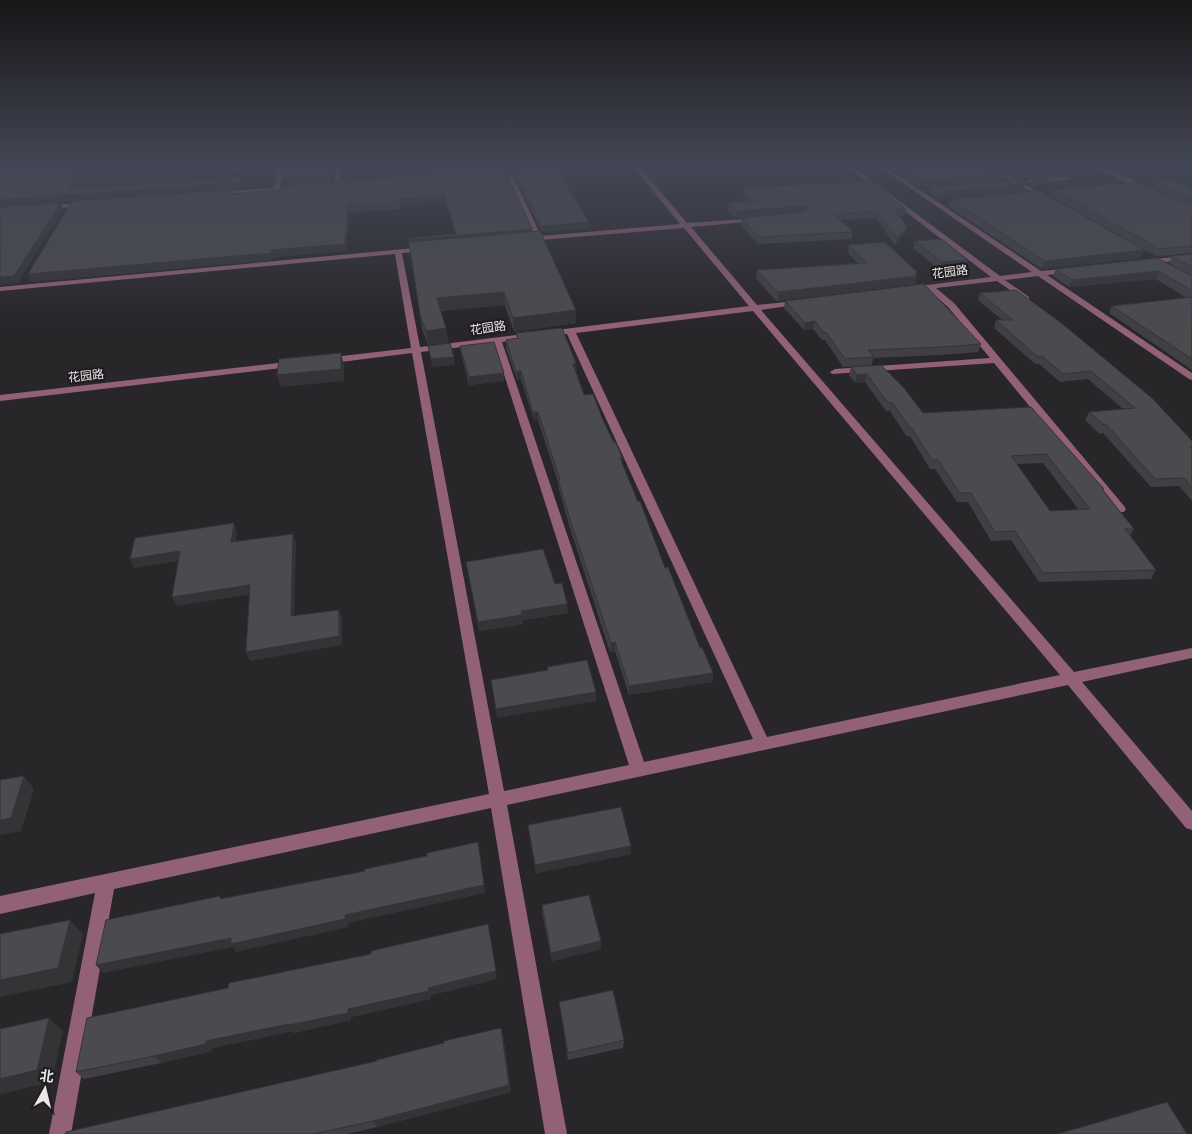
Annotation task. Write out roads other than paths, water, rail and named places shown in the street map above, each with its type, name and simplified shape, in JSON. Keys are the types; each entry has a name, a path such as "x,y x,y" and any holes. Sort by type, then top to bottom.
{"street":[{"path":"530,219 539,238"},
{"path":"680,219 753,308 1073,679 1192,823"},
{"path":"520,240 754,219"},
{"path":"918,219 1036,306"},
{"path":"959,219 1192,377"},
{"path":"0,289 436,248"},
{"path":"398,251 498,800 556,1134"},
{"path":"1148,256 1170,269"},
{"path":"1137,263 1192,257"},
{"name":"花园路","path":"899,290 1078,269"},
{"path":"22,287 27,279"},
{"path":"929,287 951,305 1120,509"},
{"name":"花园路","path":"318,362 812,301"},
{"path":"570,330 762,743"},
{"path":"497,339 639,771"},
{"path":"835,372 995,360"},
{"name":"花园路","path":"0,398 308,363"},
{"path":"0,905 1192,653"},
{"path":"60,1134 106,883"}]}
